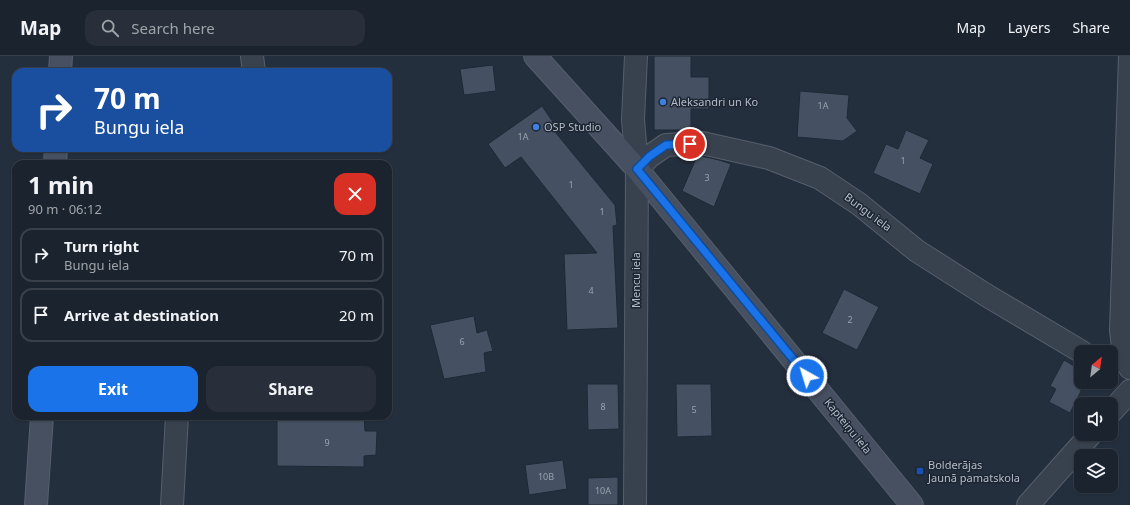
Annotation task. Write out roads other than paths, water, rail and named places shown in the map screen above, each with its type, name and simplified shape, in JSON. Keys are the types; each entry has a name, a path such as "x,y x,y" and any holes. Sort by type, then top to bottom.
{"street":[{"path":"60,68 61,56"},
{"path":"252,56 254,68"},
{"name":"Kapteiņu iela","path":"535,56 637,169 912,505"},
{"name":"Mencu iela","path":"635,505 637,169 633,119 636,56"},
{"path":"1130,56 1121,330 1124,356 1130,368"},
{"name":"Bungu iela","path":"637,169 650,156 666,145 702,143 769,158 820,178 860,204 917,251 986,295 1074,347"},
{"path":"1118,372 1130,378"},
{"path":"1118,404 1130,391"},
{"path":"36,505 42,420"},
{"path":"172,505 177,420"},
{"path":"1028,505 1085,441"}],"place":[{"name":"Aleksandri un Ko","path":"663,102"},
{"name":"OSP Studio","path":"536,127"},
{"name":"Bolderājas Jaunā pamatskola","path":"920,471"}]}
